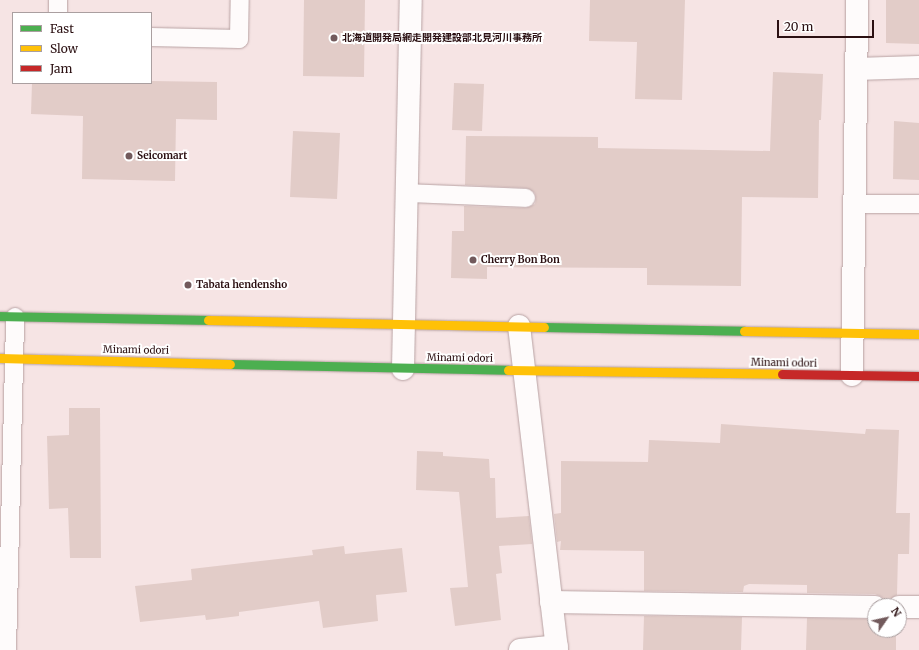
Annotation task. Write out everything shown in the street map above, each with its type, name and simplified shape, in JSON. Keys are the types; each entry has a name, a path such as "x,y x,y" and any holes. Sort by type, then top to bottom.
{"street":[{"path":"403,369 412,0"},
{"path":"852,375 857,0"},
{"path":"856,69 919,67"},
{"path":"8,316 919,334"},
{"path":"519,326 557,648 520,650"},
{"name":"Minami odori","path":"7,358 403,369 919,376"},
{"path":"551,602 867,607"},
{"path":"907,607 919,607"}],"lane":[{"path":"58,0 58,12"},
{"path":"152,37 239,39 240,0"},
{"path":"407,193 526,198"},
{"path":"855,204 919,204"},
{"path":"8,316 8,650"}],"building":[{"name":"北海道開発局網走開発建設部北見河川事務所","path":"304,0 365,0 364,77 303,76"},
{"path":"590,0 685,0 682,100 635,99 637,42 589,41"},
{"path":"886,0 919,0 919,44 886,43"},
{"path":"773,72 823,74 821,120 819,120 818,198 742,197 741,286 647,285 647,268 487,267 487,279 451,278 452,231 464,231 464,206 526,208 535,204 536,199 535,193 527,188 465,185 466,136 598,137 598,148 770,151"},
{"path":"152,81 217,82 217,120 176,119 175,181 82,179 83,116 31,114 32,84 152,84"},
{"path":"454,83 484,84 482,131 452,130"},
{"path":"894,121 919,123 919,180 893,179"},
{"path":"293,131 340,133 337,199 290,197"},
{"path":"69,408 100,408 101,558 70,558 68,508 49,509 47,436 69,435"},
{"path":"721,424 865,434 866,429 899,430 896,513 910,513 909,554 898,554 897,595 892,598 883,598 875,594 807,593 807,585 749,584 744,586 743,592 644,591 644,551 560,550 561,541 557,542 554,514 561,513 561,461 648,462 649,440 720,443"},
{"path":"417,451 443,452 443,456 489,459 490,478 495,478 496,518 529,516 532,544 499,546 502,573 496,574 501,620 455,626 450,588 468,587 459,492 416,490"},
{"path":"344,546 345,554 402,548 407,592 376,595 378,621 323,628 319,601 239,612 239,616 206,620 205,615 140,622 135,586 192,580 191,569 313,555 312,550"},
{"path":"644,616 742,617 741,650 643,650"},
{"path":"807,618 867,619 867,638 896,638 896,650 806,650"}],"traffic: fast":[{"path":"0,316 208,320"},
{"path":"544,327 744,331"},
{"path":"230,364 508,370"}],"traffic: slow":[{"path":"208,320 544,327"},
{"path":"744,331 919,334"},
{"path":"0,358 230,364"},
{"path":"508,370 782,374"}],"traffic: jam":[{"path":"782,374 919,376"}],"place":[{"name":"北海道開発局網走開発建設部北見河川事務所","path":"334,38"},
{"name":"Seicomart","path":"129,156"},
{"name":"Cherry Bon Bon","path":"473,260"},
{"name":"Tabata hendensho","path":"188,285"}]}
